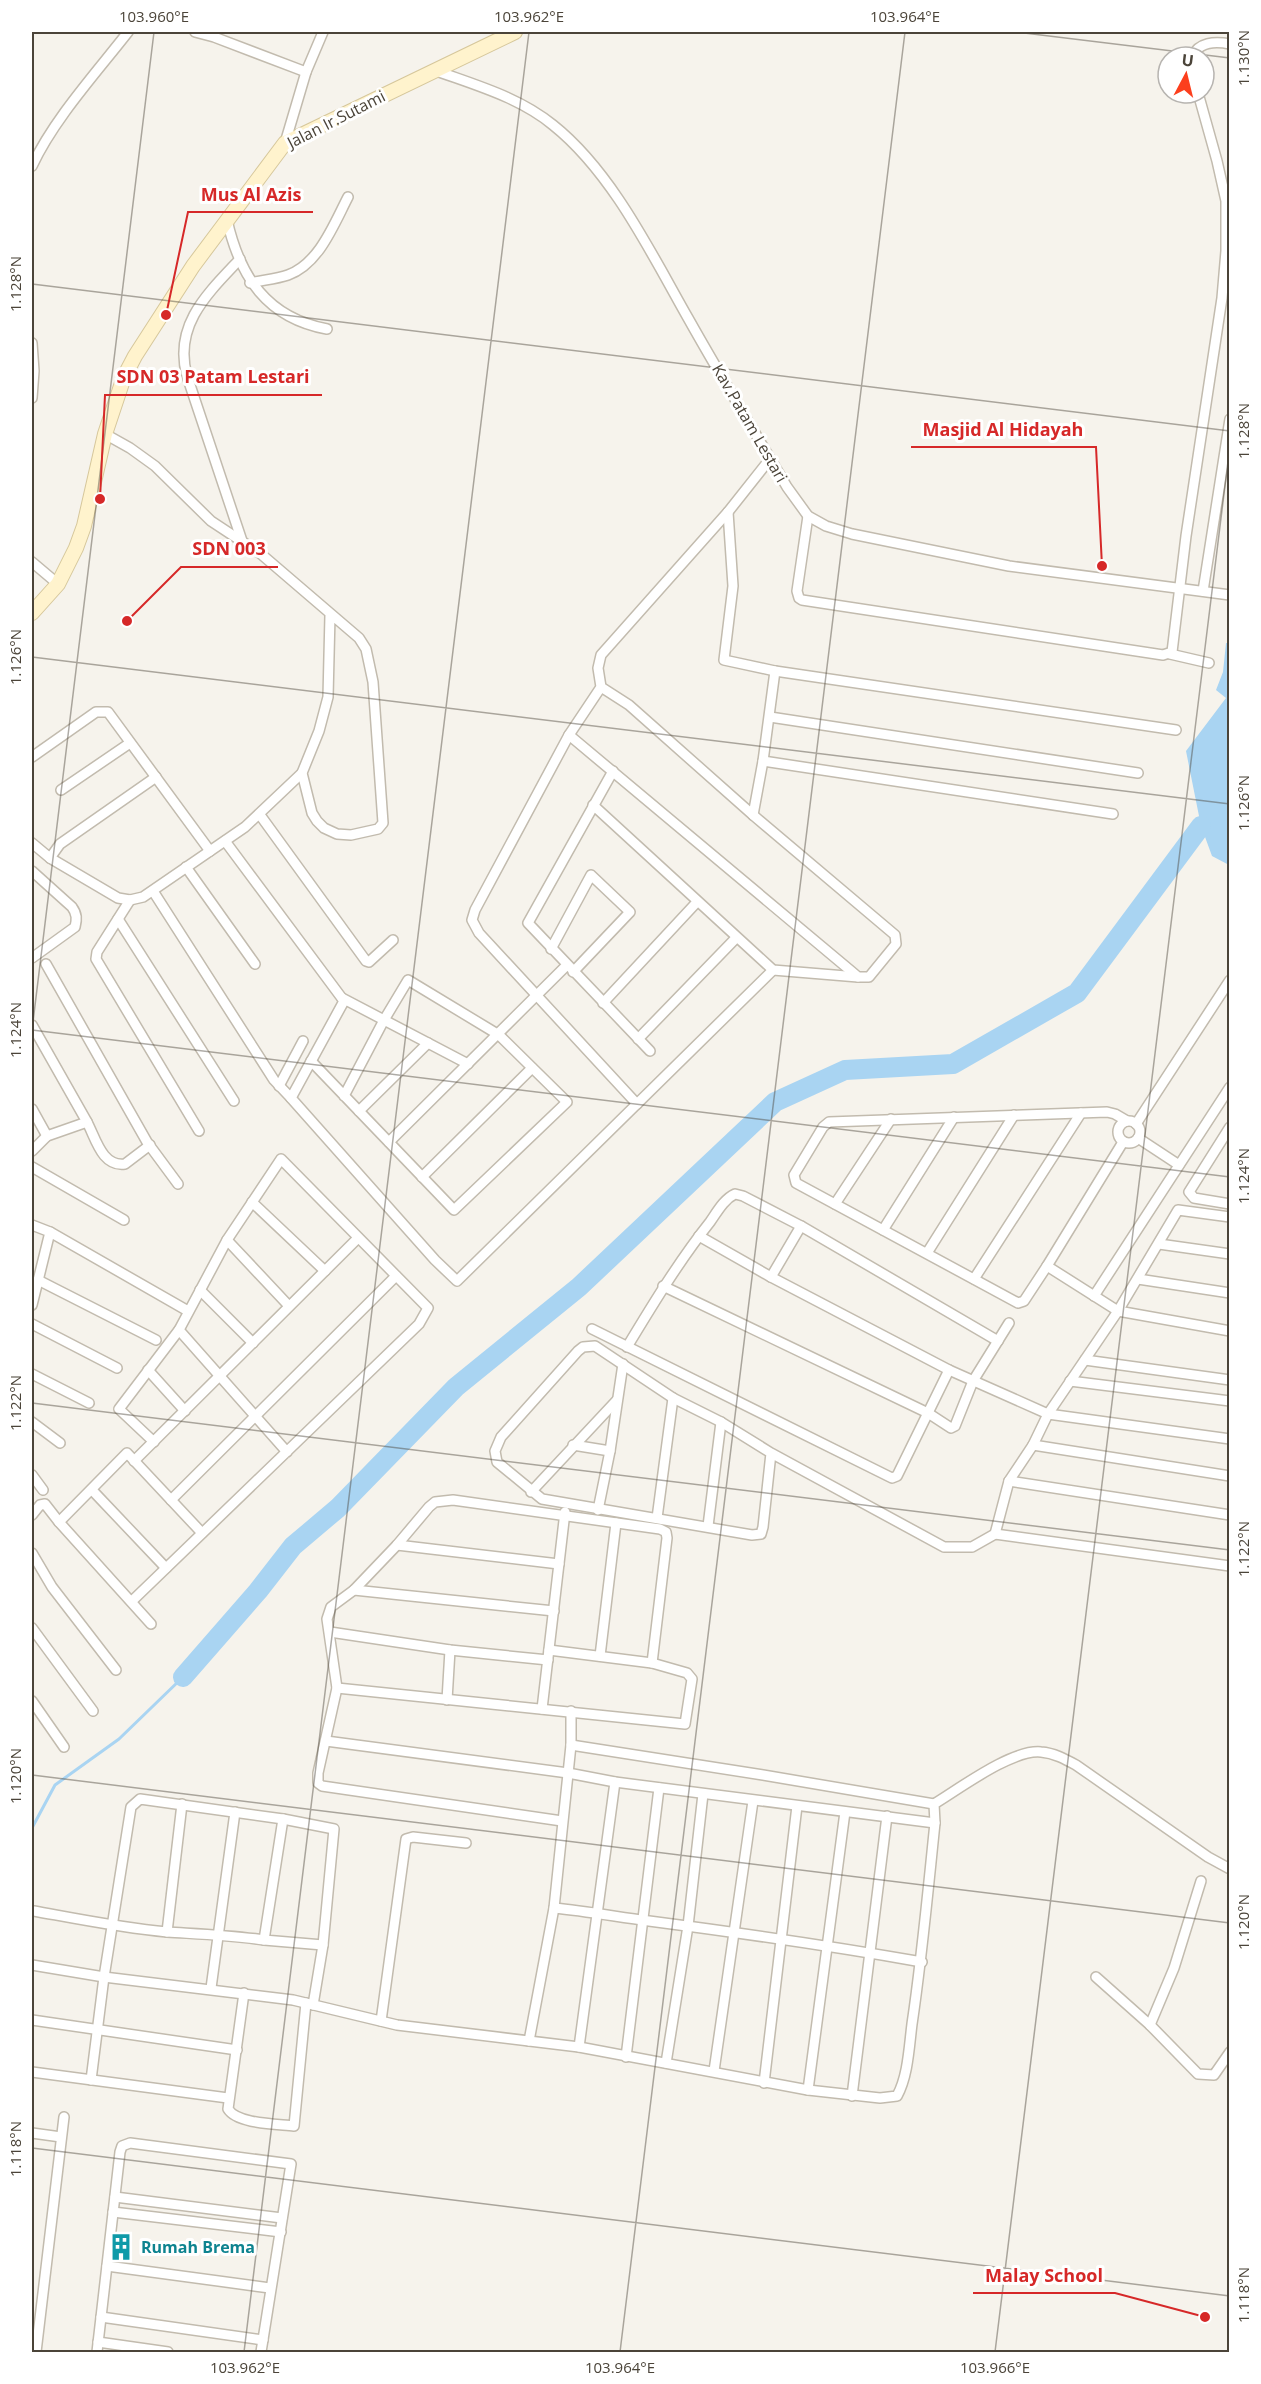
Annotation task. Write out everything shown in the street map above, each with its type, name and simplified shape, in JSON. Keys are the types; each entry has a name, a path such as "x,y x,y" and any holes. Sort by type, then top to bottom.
{"street":[{"path":"32,166 70,106 128,32"},
{"path":"195,32 306,72"},
{"path":"285,143 306,72 323,32"},
{"name":"Jalan Ir.Sutami","path":"32,612 58,584 76,548 84,526 105,434 124,377 147,333 285,143 515,32"},
{"path":"1202,45 1218,42 1230,44"},
{"name":"Kav.Patam Lestari","path":"434,70 516,101 552,124 588,157 645,243 770,459 808,516"},
{"path":"1170,654 1173,650 1186,536 1222,298 1226,251 1226,201 1201,105"},
{"path":"250,283 289,274 306,263 330,233 348,197"},
{"path":"227,220 250,283 266,301 311,326 327,329"},
{"path":"240,259 201,304 183,340 182,352 187,376 242,541"},
{"path":"32,343 34,371 32,398"},
{"path":"1203,591 1230,419"},
{"path":"105,434 144,457 211,521 273,563 359,638 366,649 376,707 382,825 378,829 351,835 338,834 324,828 312,813 302,773"},
{"path":"637,1104 535,996 479,933 472,920 475,910 569,735 601,687 598,668 601,655 728,512 770,459"},
{"path":"728,512 733,586 724,660 775,670 1176,730"},
{"path":"1209,663 1170,654 1163,655 802,600 797,591 808,516 826,526 852,534 1009,566 1230,595"},
{"path":"32,562 58,584"},
{"path":"32,843 50,858 108,892 130,900 143,897 153,891 260,815 302,773 320,731 328,698 330,615"},
{"path":"753,815 764,761 775,670"},
{"path":"593,805 773,970 869,977 896,944 896,935 753,815 629,705 601,687"},
{"path":"32,757 96,712 108,712 210,851"},
{"path":"770,717 1138,773"},
{"path":"569,735 858,977"},
{"path":"61,790 130,743"},
{"path":"764,761 1113,814"},
{"path":"613,771 528,923 650,1052"},
{"path":"50,858 60,844 156,777"},
{"path":"260,815 366,961 369,962 393,940"},
{"path":"225,841 342,998 468,1064"},
{"path":"186,867 255,963"},
{"path":"32,871 76,913 75,927 35,956 32,946"},
{"path":"389,1142 499,1035 535,996 570,969 630,912 591,875 551,949"},
{"path":"153,891 279,1086 435,1260 457,1281 773,970"},
{"path":"130,900 97,952 96,959 199,1131"},
{"path":"603,1003 697,902"},
{"path":"118,919 234,1101"},
{"path":"638,1039 736,938"},
{"path":"46,964 150,1145 178,1184"},
{"path":"311,1061 344,1096 454,1210 567,1102 499,1035 408,980 344,1096"},
{"path":"1123,1142 1047,1266 1024,1301 1020,1303 835,1204 793,1179 823,1127 830,1122 841,1120 1111,1112 1131,1122 1140,1130 1138,1138 1132,1143 1123,1142 1117,1130 1121,1124 1131,1122 1230,980"},
{"path":"291,1098 344,1000 342,998"},
{"path":"32,1025 105,1158 111,1163 125,1164 150,1145"},
{"path":"279,1086 303,1041"},
{"path":"359,1111 428,1043"},
{"path":"422,1177 532,1068"},
{"path":"1094,1296 1230,1088"},
{"path":"32,1109 47,1136"},
{"path":"974,1279 1081,1113"},
{"path":"927,1253 1014,1115"},
{"path":"883,1230 954,1117"},
{"path":"835,1204 891,1119"},
{"path":"32,1151 47,1136 87,1122"},
{"path":"1230,1127 1189,1192 1194,1198 1230,1204"},
{"path":"1138,1138 1179,1165"},
{"path":"132,1601 419,1324 428,1308 281,1159 227,1239 179,1330 119,1409 154,1442"},
{"path":"32,1167 124,1220"},
{"path":"627,1347 663,1286 728,1198 735,1194 801,1226 998,1341"},
{"path":"252,1202 325,1271"},
{"path":"996,1534 1009,1481 1033,1444 1048,1414 1138,1279 1178,1210 1230,1216"},
{"path":"32,1225 188,1311"},
{"path":"771,1277 801,1226"},
{"path":"32,1305 50,1233"},
{"path":"699,1236 771,1277 949,1370 1048,1414 1230,1439"},
{"path":"134,1461 358,1238"},
{"path":"227,1239 289,1306"},
{"path":"1159,1244 1230,1254"},
{"path":"1047,1266 1118,1311 1230,1330"},
{"path":"171,1500 396,1276"},
{"path":"1138,1279 1230,1293"},
{"path":"38,1280 156,1340"},
{"path":"663,1286 928,1413 948,1427 954,1427 973,1382 1009,1323"},
{"path":"200,1290 253,1343"},
{"path":"32,1324 117,1368"},
{"path":"592,1329 892,1478 897,1476 949,1370"},
{"path":"179,1330 287,1452"},
{"path":"771,1453 764,1527 760,1534 752,1535 542,1499 497,1462 495,1451 501,1437 583,1347 595,1346 673,1398 721,1422 771,1453 944,1547 972,1547 996,1534 1230,1566"},
{"path":"1085,1360 1230,1380"},
{"path":"598,1510 610,1451 622,1364"},
{"path":"148,1370 185,1411"},
{"path":"32,1374 89,1403"},
{"path":"1070,1381 1230,1401"},
{"path":"657,1518 673,1398"},
{"path":"531,1492 618,1400"},
{"path":"32,1422 60,1443"},
{"path":"708,1526 721,1422"},
{"path":"1033,1444 1230,1476"},
{"path":"573,1445 610,1451"},
{"path":"59,1522 127,1453 202,1533"},
{"path":"32,1474 43,1490"},
{"path":"1009,1481 1230,1515"},
{"path":"92,1490 166,1568"},
{"path":"562,1821 322,1786 316,1779 337,1688 327,1619 328,1611 354,1590 429,1507 439,1501 453,1500 660,1529 667,1534 652,1663"},
{"path":"32,1515 40,1505 45,1504 151,1624"},
{"path":"542,1709 567,1505"},
{"path":"600,1656 616,1523"},
{"path":"397,1545 559,1564"},
{"path":"32,1553 51,1587 116,1670"},
{"path":"354,1590 554,1611"},
{"path":"32,1628 93,1711"},
{"path":"330,1632 450,1650 600,1656 652,1663 684,1671 690,1675 692,1683 685,1724 337,1688"},
{"path":"447,1700 450,1650"},
{"path":"32,1701 64,1747"},
{"path":"529,2041 554,1908 571,1745 571,1711"},
{"path":"326,1741 568,1773 615,1782 753,1801 935,1823"},
{"path":"571,1745 934,1804 1016,1755 1041,1752 1056,1755 1076,1765 1208,1857 1230,1869"},
{"path":"579,2047 615,1782"},
{"path":"626,2056 659,1788"},
{"path":"666,2062 688,1926 703,1794"},
{"path":"91,2080 104,1977 131,1807 141,1799 283,1819 332,1828 335,1831 323,1945 310,2004 294,2126 237,2117 228,2109 244,1993"},
{"path":"714,2071 753,1801"},
{"path":"167,1932 182,1804"},
{"path":"32,1965 104,1977 244,1993 310,2004 423,2029 579,2047 808,2090 890,2099 897,2096 900,2090 906,2066 922,1962 935,1823 934,1804"},
{"path":"764,2082 797,1806"},
{"path":"211,1988 235,1812"},
{"path":"808,2090 845,1812"},
{"path":"852,2096 887,1816"},
{"path":"264,1940 283,1819"},
{"path":"381,2021 406,1839 412,1837 466,1843"},
{"path":"1150,2025 1174,1968 1201,1881"},
{"path":"554,1908 597,1912 826,1945 922,1962"},
{"path":"34,1911 167,1932 218,1934 323,1945"},
{"path":"1096,1977 1150,2025 1198,2074 1214,2075 1230,2052"},
{"path":"32,2020 237,2050"},
{"path":"32,2073 228,2098"},
{"path":"36,2352 36,2325 64,2117"},
{"path":"32,2133 61,2137"},
{"path":"168,2352 98,2347 122,2146 130,2143 291,2164 261,2352"},
{"path":"115,2197 282,2218"},
{"path":"113,2212 281,2232"},
{"path":"107,2266 270,2288"},
{"path":"100,2317 263,2340"}],"water":[{"path":"1226,643 1230,643 1229,865 1212,856 1201,826 1186,751 1226,698 1216,690 1223,672"}],"waterway":[{"path":"183,1677 258,1591 293,1546 338,1508 456,1387 579,1287 775,1102 845,1070 953,1064 1077,993 1201,826"},
{"path":"32,1828 55,1785 119,1739 183,1677"}],"place":[{"name":"Mus Al Azis","path":"166,315"},
{"name":"SDN 03 Patam Lestari","path":"100,499"},
{"name":"Masjid Al Hidayah","path":"1102,566"},
{"name":"SDN 003","path":"127,621"},
{"name":"Rumah Brema","path":"121,2247"},
{"name":"Malay School","path":"1205,2317"}]}
